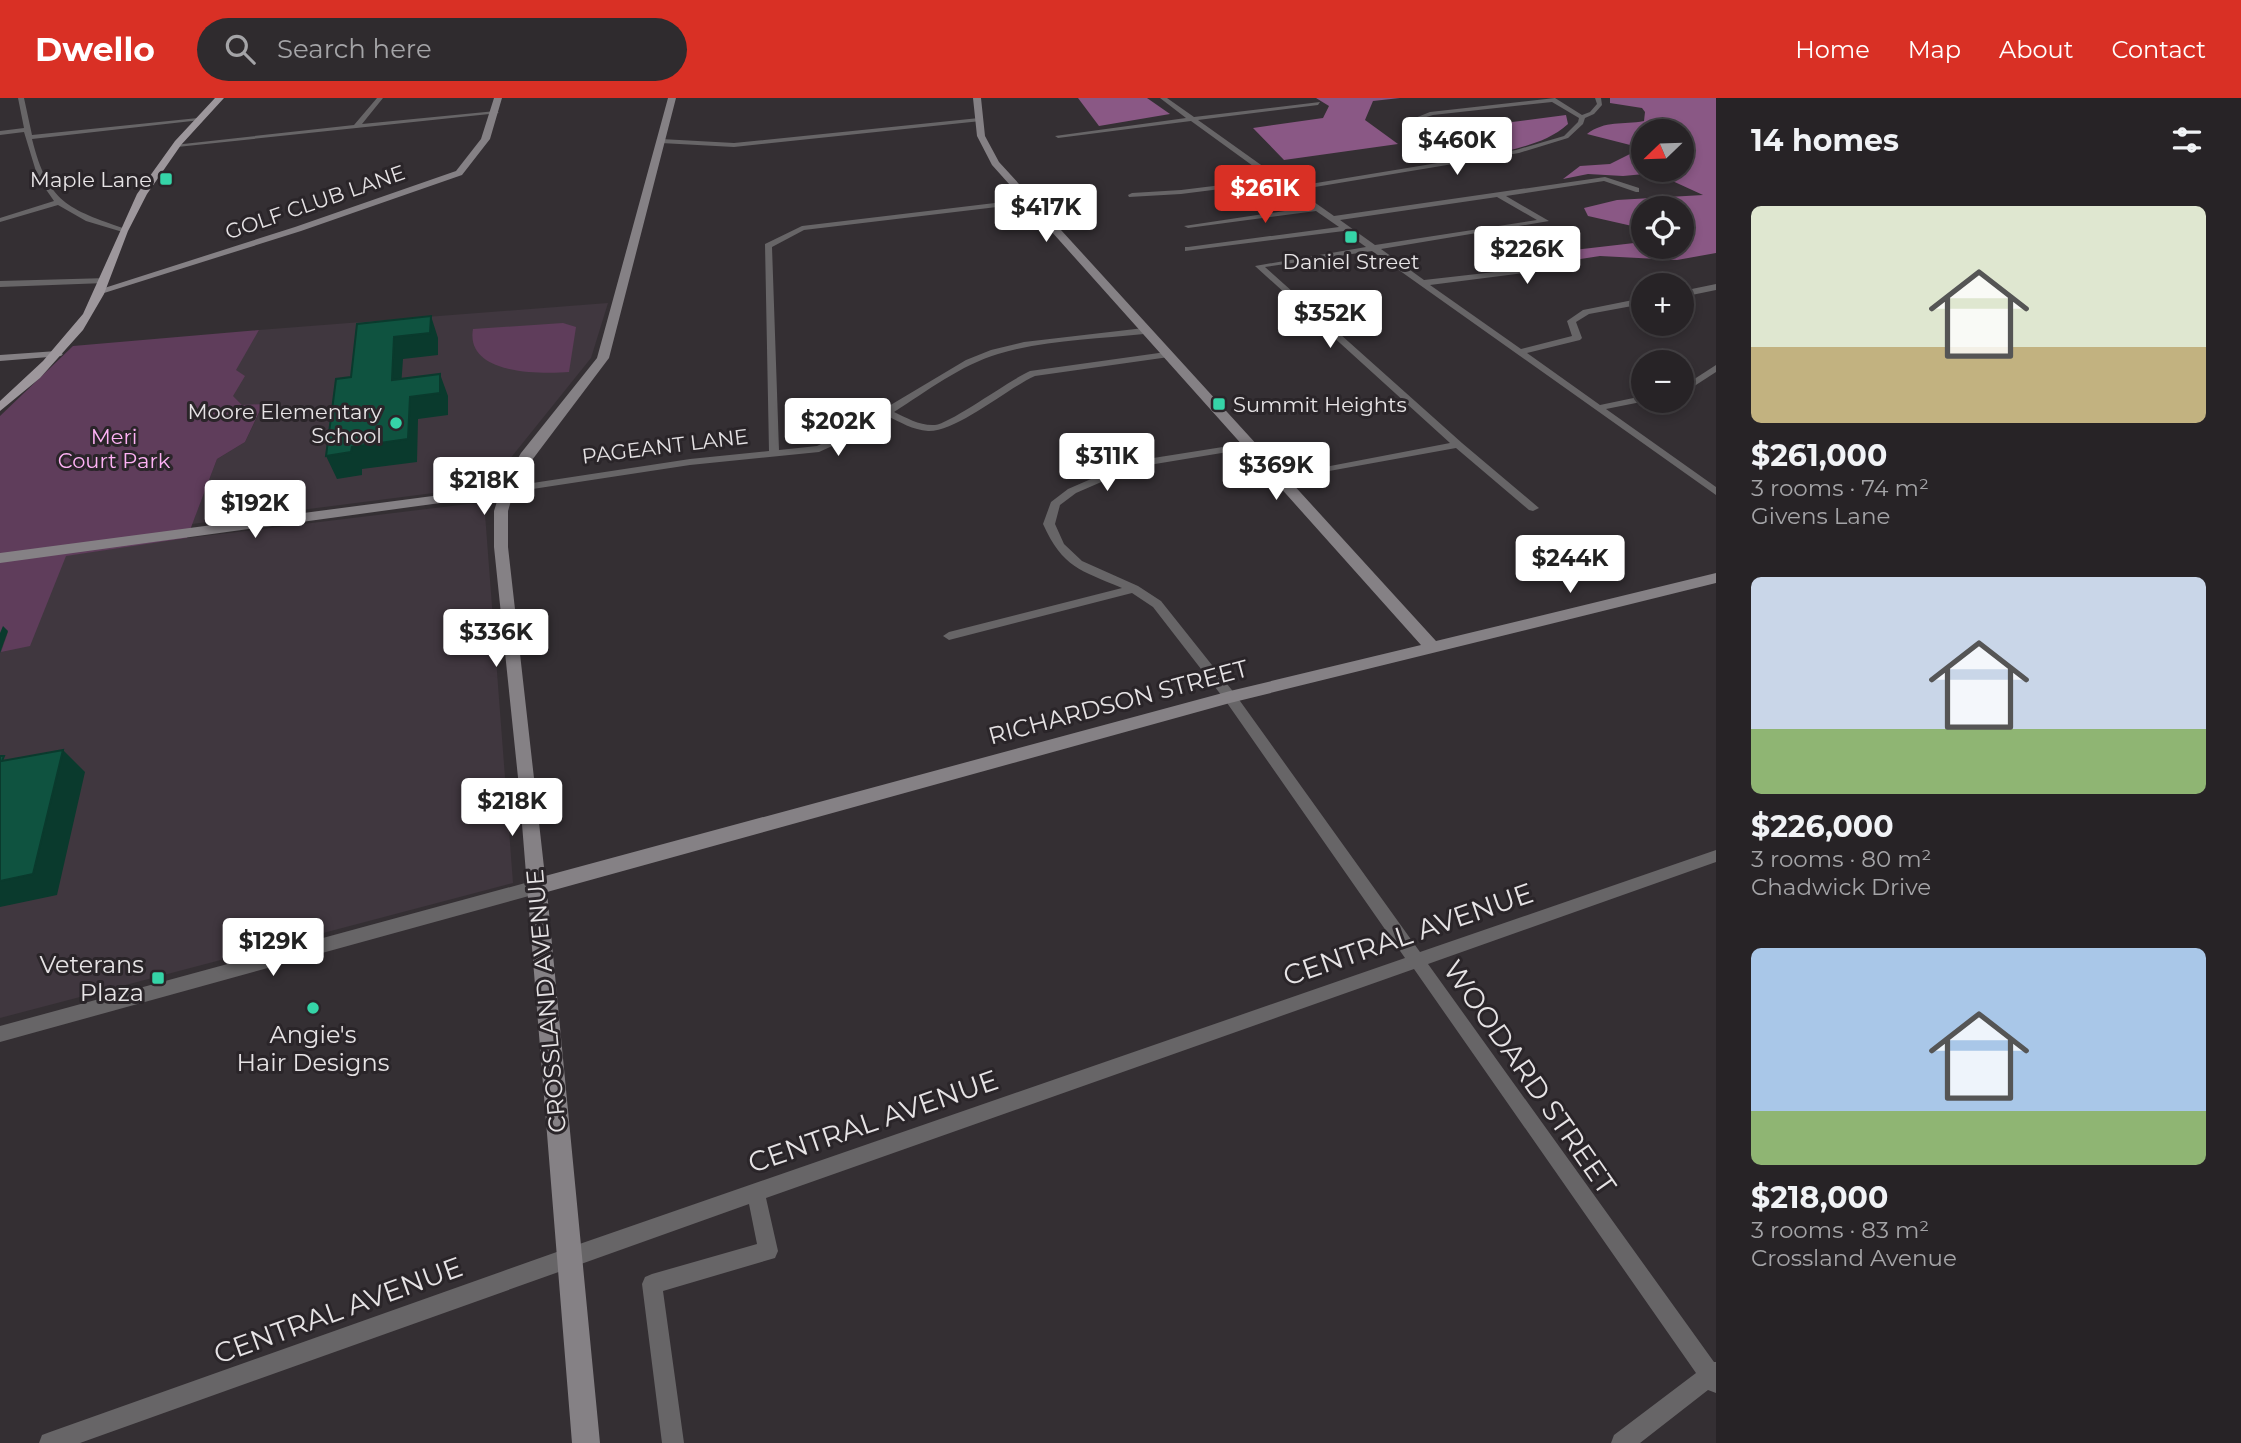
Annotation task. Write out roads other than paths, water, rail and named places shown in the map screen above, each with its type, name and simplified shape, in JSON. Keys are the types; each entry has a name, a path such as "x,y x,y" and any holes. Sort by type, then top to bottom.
{"main road":[{"path":"0,407 57,354 88,313 123,231 152,178 198,120 220,98"}],"street":[{"path":"21,98 42,180 59,202 88,218 123,231"},
{"path":"356,127 380,98"},
{"name":"GOLF CLUB LANE","path":"102,285 158,275 459,173 479,155 496,113 498,98"},
{"name":"CROSSLAND AVENUE","path":"586,1443 536,887 500,536 506,490 526,456 603,358 672,98"},
{"path":"976,98 985,148 1028,201 1433,648"},
{"path":"1163,98 1716,492"},
{"path":"1273,98 1287,106"},
{"path":"1292,189 1488,158 1561,139 1577,128 1583,117 1592,113 1600,104 1598,98"},
{"path":"1488,158 1418,118 1432,113 1552,99 1583,117"},
{"path":"1058,136 1318,103"},
{"path":"177,145 496,113"},
{"path":"0,133 198,120"},
{"path":"661,141 734,145 979,120"},
{"path":"1334,219 1605,178 1636,190"},
{"path":"1132,195 1278,180"},
{"path":"1499,195 1545,221 1259,266 1458,445 1533,508"},
{"path":"774,453 768,246 802,228 1028,201"},
{"path":"0,220 59,202"},
{"path":"1188,226 1319,208"},
{"path":"1188,249 1346,228"},
{"path":"1422,282 1523,271"},
{"path":"0,284 102,285"},
{"path":"1694,292 1716,287"},
{"path":"1518,352 1577,338 1571,321 1586,312 1631,303"},
{"name":"PAGEANT LANE","path":"0,558 506,490 690,462 819,449 970,362 994,352 1024,345 1144,331"},
{"path":"0,358 57,354"},
{"path":"887,412 915,426 945,426 1015,381 1033,373 1166,355"},
{"path":"1694,383 1716,368"},
{"path":"1598,408 1631,401"},
{"path":"1278,479 1458,445"},
{"path":"1230,697 1157,604 1134,589 1078,564 1059,546 1049,524 1055,504 1072,491 1147,461 1248,446"},
{"name":"RICHARDSON STREET","path":"536,887 1230,697 1716,578"},
{"path":"949,636 1134,589"},
{"name":"WOODARD STREET","path":"1230,697 1415,961 1714,1376"},
{"name":"CENTRAL AVENUE","path":"50,1443 568,1258 1716,856"},
{"path":"0,1034 536,887"},
{"path":"673,1443 652,1284 768,1251 756,1193"},
{"path":"1622,1443 1714,1376"}],"place":[{"name":"Maple Lane","path":"166,179"},
{"name":"Daniel Street","path":"1351,237"},
{"name":"Summit Heights","path":"1219,404"},
{"name":"Moore Elementary School","path":"396,423"},
{"name":"Veterans Plaza","path":"158,978"},
{"name":"Angie's Hair Designs","path":"313,1008"}],"park label":[{"name":"Meri Court Park","path":"114,448"}]}
